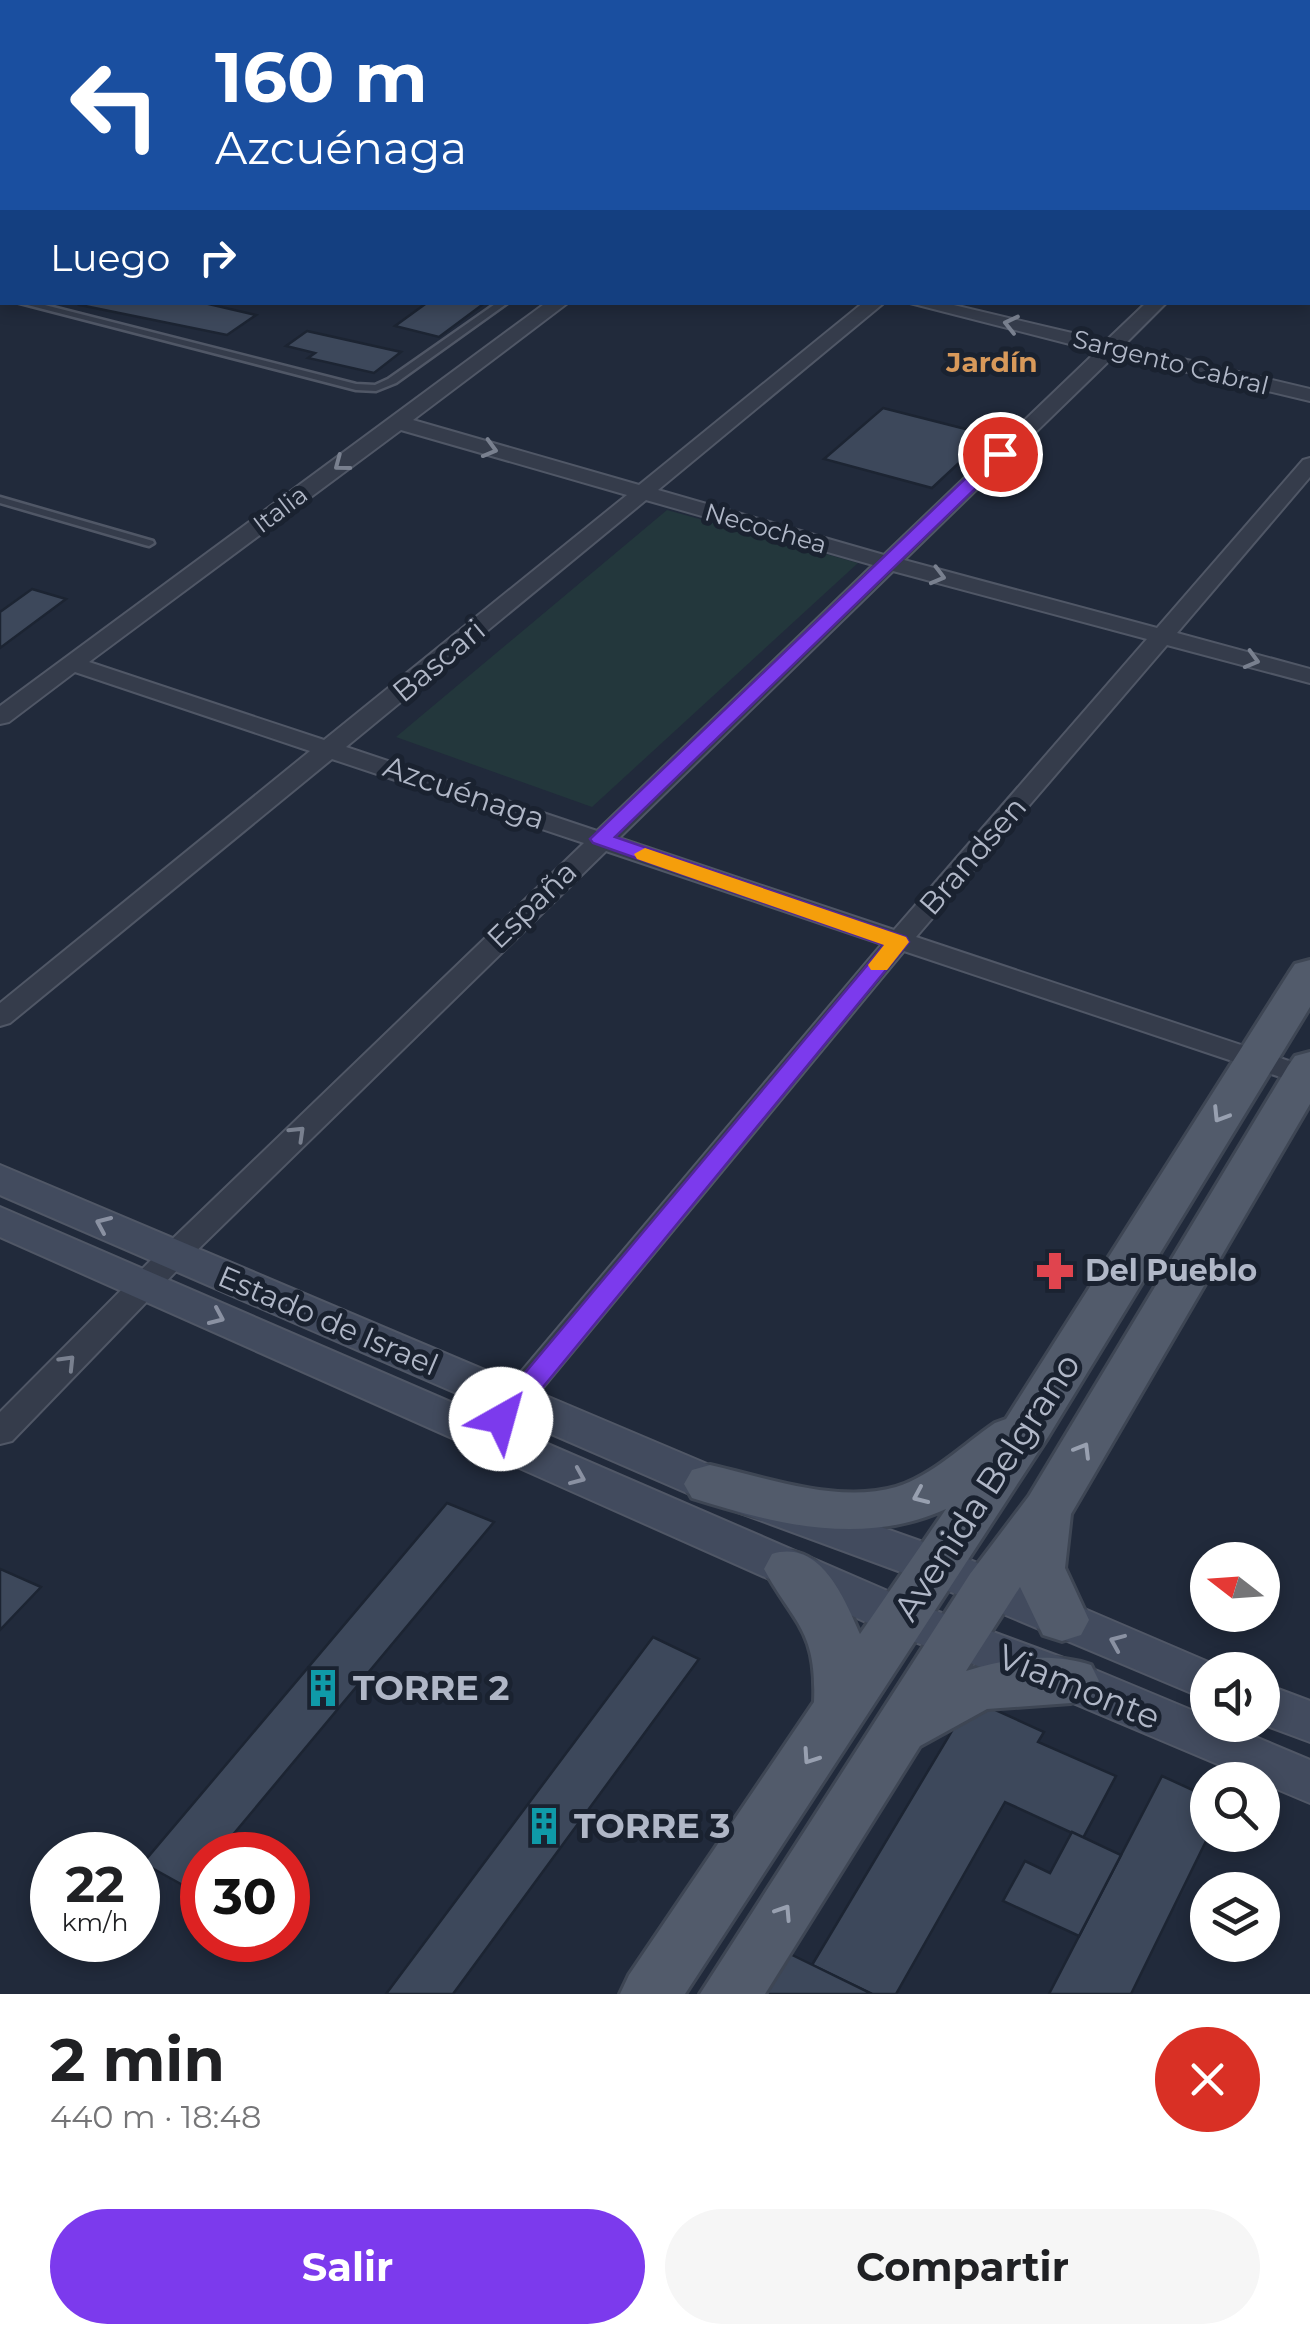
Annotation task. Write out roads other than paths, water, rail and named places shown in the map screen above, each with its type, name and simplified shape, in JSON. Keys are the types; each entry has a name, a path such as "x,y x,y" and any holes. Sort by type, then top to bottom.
{"main road":[{"name":"Avenida Belgrano","path":"652,1994 1030,1424 1310,973"},
{"name":"Avenida Belgrano","path":"731,1994 960,1640 989,1588 1047,1510 1308,1073"},
{"name":"Estado de Israel","path":"0,1179 159,1270 488,1438 903,1618"},
{"name":"Estado de Israel","path":"0,1221 159,1270 515,1400 710,1484 937,1566"},
{"path":"710,1484 833,1508 894,1507 942,1486 1030,1424"},
{"path":"1047,1510 1038,1568 1062,1620"},
{"name":"Viamonte","path":"937,1566 1190,1673"},
{"path":"790,1569 818,1602 832,1627 844,1668 842,1708"},
{"name":"Viamonte","path":"903,1618 1070,1682 1310,1782"},
{"path":"901,1732 948,1700 975,1688 1009,1680 1070,1682"},
{"path":"1280,1710 1310,1722"}],"street":[{"name":"Italia","path":"0,717 556,305"},
{"name":"Bascari","path":"0,1016 334,748 872,305"},
{"name":"Sargento Cabral","path":"929,305 1310,395"},
{"name":"España","path":"0,1432 159,1270 600,839 1155,305"},
{"name":"Necochea","path":"396,422 889,563 1310,676"},
{"name":"Brandsen","path":"488,1438 515,1400 898,942 1310,464"},
{"name":"Azcuénaga","path":"72,664 334,748 1254,1060 1308,1073"}],"lane":[{"path":"32,305 356,387 376,388 392,382 501,305"},
{"path":"0,500 149,543"}],"place":[{"name":"Del Pueblo","path":"1055,1271"},
{"name":"TORRE 2","path":"323,1688"},
{"name":"TORRE 3","path":"544,1826"}],"district":[{"name":"Jardín","path":"992,362"}]}
